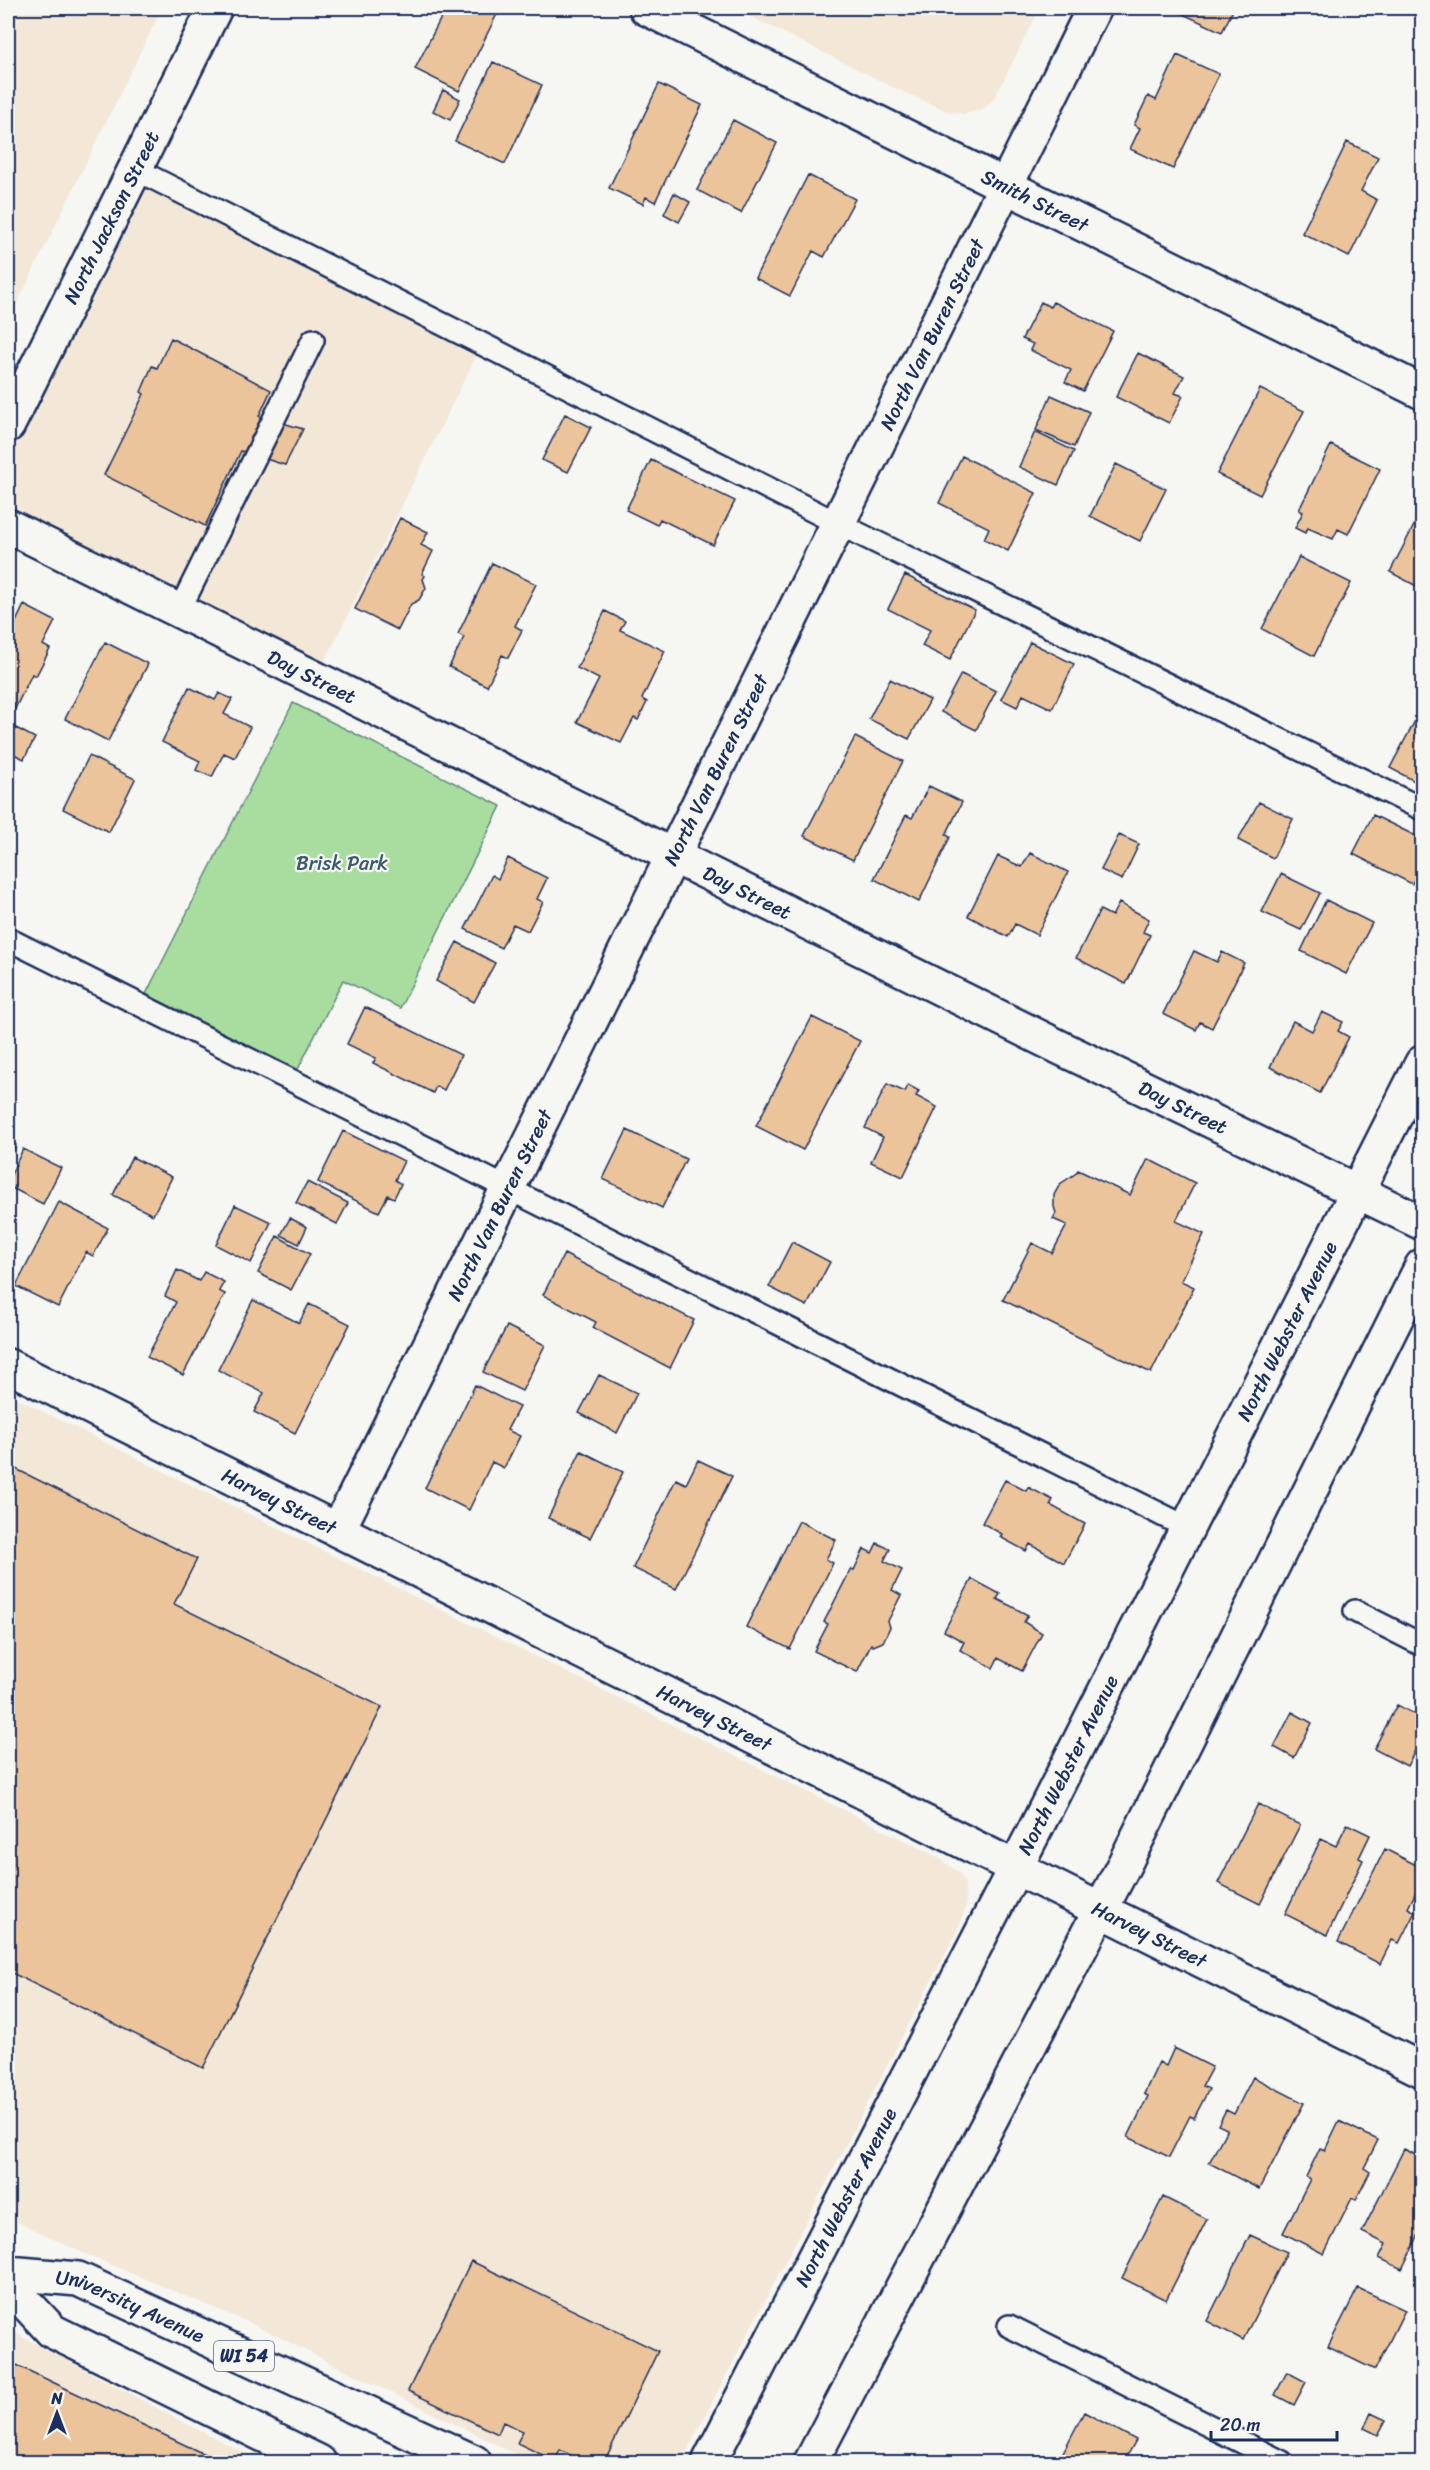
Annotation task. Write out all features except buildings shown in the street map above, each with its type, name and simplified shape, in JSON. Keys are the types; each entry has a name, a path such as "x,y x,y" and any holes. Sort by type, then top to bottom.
{"street":[{"name":"North Jackson Street","path":"8,425 215,8"},
{"name":"Smith Street","path":"646,8 1422,392"},
{"name":"North Van Buren Street","path":"338,1530 1094,8"},
{"name":"Day Street","path":"8,526 671,856 1422,1223"},
{"name":"North Webster Avenue","path":"709,2463 1016,1866 1422,1063"},
{"path":"811,2463 1100,1910 1422,1266"},
{"name":"Harvey Street","path":"8,1365 1422,2070"},
{"name":"University Avenue","path":"8,2273 78,2279 474,2463"},
{"name":"University Avenue","path":"8,2283 52,2331 319,2463"}],"lane":[{"path":"135,169 837,523 1422,809"},
{"path":"180,611 313,340"},
{"path":"8,939 1188,1528"},
{"path":"1355,1611 1422,1645"},
{"path":"1009,2326 1282,2463"}],"shaded area":[{"path":"8,8 162,8 8,322"},
{"path":"733,8 1040,8 994,99 983,109 964,114 947,111 899,90"},
{"path":"135,169 482,344 316,679 8,526 8,425"},
{"path":"8,1394 938,1857 960,1874 965,1884 966,1906 957,1931 681,2462 532,2462 248,2322 83,2253 8,2217"},
{"path":"8,2329 183,2422 263,2462 8,2462"}],"green space":[{"name":"Brisk Park","path":"293,703 501,806 400,1008 343,980 295,1075 143,1000"}]}
